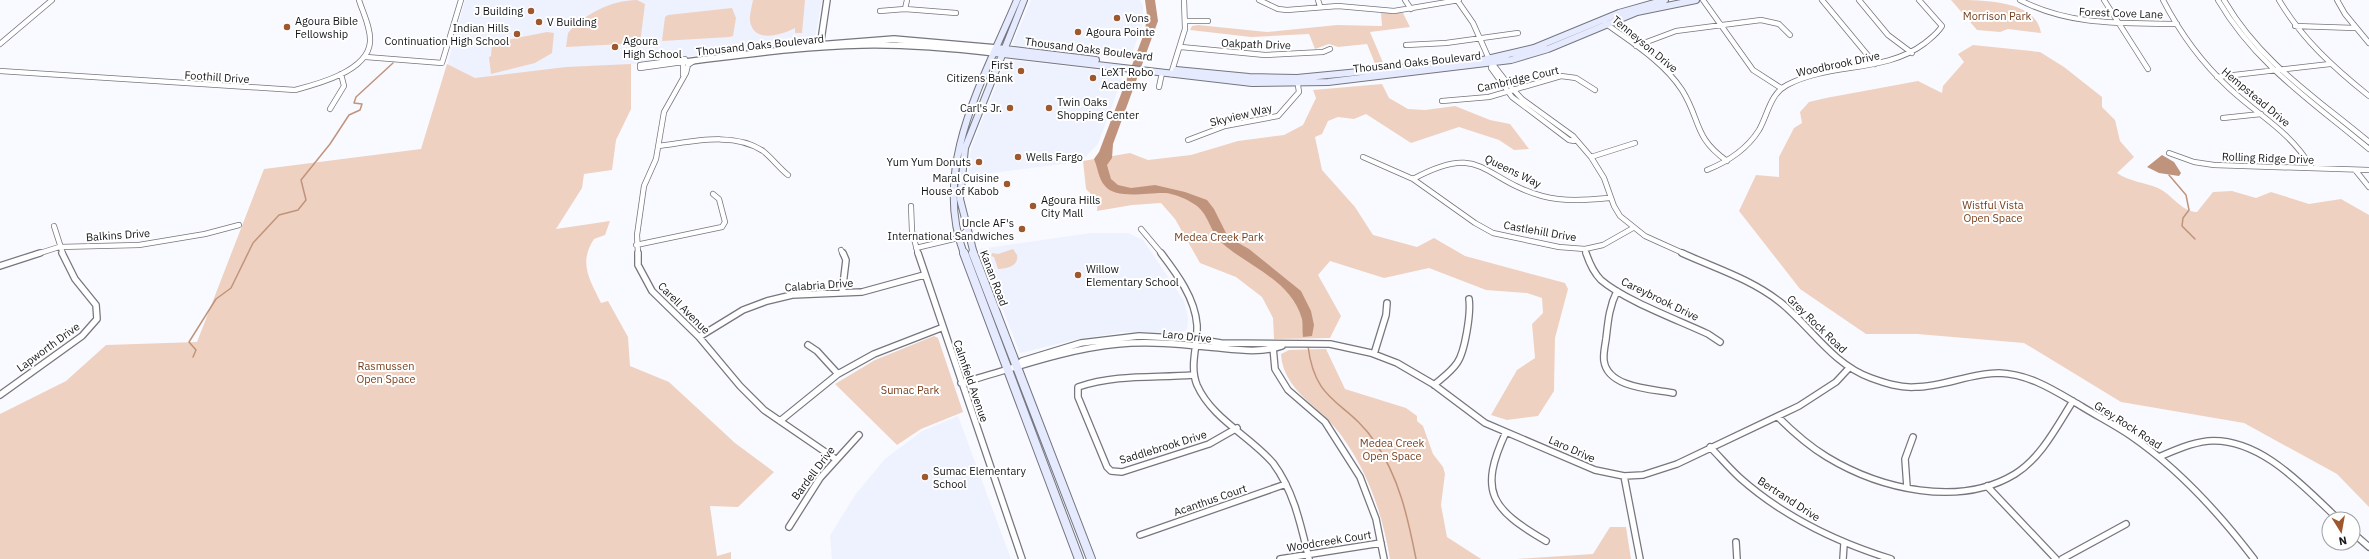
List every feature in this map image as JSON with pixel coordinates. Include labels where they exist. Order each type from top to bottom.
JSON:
[{"type":"main road","name":"Kanan Road","points":[[1017,0],[965,148],[960,192],[966,231],[1016,366],[1091,559]]},
{"type":"main road","name":"Kanan Road","points":[[1024,0],[968,116],[955,158],[952,202],[958,238],[1006,369],[1079,559]]},
{"type":"main road","name":"Thousand Oaks Boulevard","points":[[1604,22],[1629,9],[1665,0]]},
{"type":"main road","name":"Thousand Oaks Boulevard","points":[[1000,51],[1172,71],[1252,83],[1298,81],[1490,61],[1540,46],[1604,22],[1650,9],[1696,0]]},
{"type":"main road","name":"Thousand Oaks Boulevard","points":[[1142,68],[1162,73],[1172,71]]},
{"type":"street","points":[[0,44],[52,0]]},
{"type":"street","points":[[359,0],[370,35],[370,46],[366,57],[442,63],[460,0]]},
{"type":"street","points":[[820,46],[827,0]]},
{"type":"street","points":[[905,9],[907,0]]},
{"type":"street","points":[[1172,71],[1181,47],[1187,21],[1184,0]]},
{"type":"street","points":[[1259,0],[1278,9],[1287,10],[1320,6],[1338,6],[1390,11],[1411,9],[1458,0]]},
{"type":"street","points":[[1318,0],[1320,6]]},
{"type":"street","points":[[1405,0],[1411,9]]},
{"type":"street","name":"Grey Rock Road","points":[[1458,0],[1472,23],[1490,61],[1491,68],[1507,92],[1551,127],[1569,140],[1574,141],[1591,157],[1603,176],[1609,198],[1619,215],[1633,228],[1651,239],[1752,285],[1779,301],[1804,324],[1827,351],[1849,368],[1883,382],[1920,387],[1979,374],[2010,374],[2043,385],[2073,401],[2130,436],[2159,457],[2232,532],[2254,559]]},
{"type":"street","points":[[1703,0],[1753,70],[1780,88],[1772,98],[1759,130],[1745,148],[1727,161],[1707,170]]},
{"type":"street","points":[[1822,0],[1875,64]]},
{"type":"street","points":[[1860,0],[1888,34],[1912,53]]},
{"type":"street","name":"Woodbrook Drive","points":[[1780,88],[1808,78],[1869,67],[1875,64],[1899,59],[1921,48],[1942,26],[1919,0]]},
{"type":"street","name":"Forest Cove Lane","points":[[2020,0],[2042,12],[2068,19],[2177,24]]},
{"type":"street","points":[[2104,0],[2148,69]]},
{"type":"street","name":"Hempstead Drive","points":[[2163,0],[2177,24],[2217,77],[2298,146],[2312,168]]},
{"type":"street","points":[[2218,0],[2245,40],[2274,71],[2369,149]]},
{"type":"street","points":[[2224,0],[2235,19],[2256,45],[2280,70],[2369,142]]},
{"type":"street","points":[[2279,0],[2295,26],[2330,64],[2369,96]]},
{"type":"street","points":[[2337,0],[2355,28],[2369,43]]},
{"type":"street","points":[[880,11],[905,9],[956,13]]},
{"type":"street","points":[[2229,18],[2235,19]]},
{"type":"street","points":[[1636,46],[1676,31],[1720,24],[1761,20],[1778,24],[1790,35]]},
{"type":"street","points":[[1187,21],[1208,21]]},
{"type":"street","name":"Tenneyson Drive","points":[[1604,22],[1636,46],[1676,82],[1691,107],[1701,139],[1714,153],[1727,161]]},
{"type":"street","points":[[2295,26],[2355,28]]},
{"type":"street","points":[[1406,45],[1479,39],[1518,32]]},
{"type":"street","name":"Thousand Oaks Boulevard","points":[[820,46],[694,61],[684,60],[640,68],[640,65],[684,60],[820,46],[885,44],[1000,51]]},
{"type":"street","name":"Oakpath Drive","points":[[1181,47],[1265,55],[1323,52],[1330,49]]},
{"type":"street","name":"Foothill Drive","points":[[0,71],[280,90],[306,88],[355,67],[366,57]]},
{"type":"street","name":"Carell Avenue","points":[[683,75],[684,60]]},
{"type":"street","name":"Carell Avenue","points":[[694,61],[689,64],[686,73],[683,75],[664,112],[659,146],[644,186],[636,245],[638,265],[643,278],[652,291],[699,337],[740,386],[764,410],[834,458]]},
{"type":"street","name":"Grey Rock Road","points":[[1490,61],[1497,67],[1513,90],[1534,109],[1573,136],[1574,141]]},
{"type":"street","points":[[2217,77],[2330,64]]},
{"type":"street","points":[[1159,88],[1162,73]]},
{"type":"street","points":[[330,109],[344,86],[341,74]]},
{"type":"street","name":"Cambridge Court","points":[[1442,101],[1482,98],[1562,76],[1576,78],[1595,90]]},
{"type":"street","name":"Skyview Way","points":[[1188,140],[1225,126],[1279,115],[1299,92],[1298,81]]},
{"type":"street","points":[[2223,118],[2261,114]]},
{"type":"street","points":[[2332,120],[2338,118]]},
{"type":"street","points":[[659,146],[714,140],[744,143],[762,151],[788,175]]},
{"type":"street","points":[[1591,157],[1635,143]]},
{"type":"street","name":"Rolling Ridge Drive","points":[[2169,153],[2206,164],[2356,171],[2369,170]]},
{"type":"street","name":"Castlehill Drive","points":[[1363,157],[1413,179],[1475,223],[1493,233],[1559,247],[1585,249],[1603,245],[1633,228]]},
{"type":"street","name":"Queens Way","points":[[1413,179],[1437,166],[1451,162],[1466,161],[1482,165],[1533,193],[1555,199],[1609,198]]},
{"type":"street","points":[[2356,171],[2369,187]]},
{"type":"street","points":[[636,245],[722,227],[725,222],[719,199],[713,194]]},
{"type":"street","name":"Calmfield Avenue","points":[[911,206],[912,231],[924,275],[941,328],[1022,559]]},
{"type":"street","name":"Balkins Drive","points":[[0,266],[58,247],[139,245],[205,234],[239,225]]},
{"type":"street","name":"Lapworth Drive","points":[[0,395],[78,339],[97,319],[96,305],[85,294],[58,247],[54,226]]},
{"type":"street","points":[[1141,229],[1154,244],[1190,298],[1196,316],[1192,362],[1193,375],[1198,386],[1210,404],[1264,453],[1286,484],[1296,505],[1308,556]]},
{"type":"street","points":[[916,248],[958,238],[966,231]]},
{"type":"street","name":"Careybrook Drive","points":[[1585,249],[1589,263],[1600,278],[1617,291],[1708,334],[1720,342]]},
{"type":"street","points":[[841,250],[846,260],[842,293]]},
{"type":"street","name":"Calabria Drive","points":[[699,337],[743,310],[767,301],[792,295],[842,293],[878,289],[924,275]]},
{"type":"street","points":[[1617,291],[1610,303],[1604,363],[1612,376],[1627,384],[1673,393]]},
{"type":"street","points":[[1434,385],[1448,374],[1458,362],[1471,313],[1469,299]]},
{"type":"street","points":[[1374,354],[1386,315],[1388,303]]},
{"type":"street","points":[[780,421],[838,374],[874,354],[941,328]]},
{"type":"street","name":"Laro Drive","points":[[1088,348],[1095,344],[1124,340],[1128,337]]},
{"type":"street","name":"Laro Drive","points":[[1016,366],[1022,361],[1076,344],[1128,337],[1195,339],[1221,343],[1272,346]]},
{"type":"street","name":"Laro Drive","points":[[961,383],[1016,366],[1024,366],[1088,348],[1150,342],[1242,350],[1285,344],[1348,346],[1397,362],[1434,385],[1470,415],[1506,432],[1595,470],[1624,476],[1661,470],[1778,417],[1819,395],[1836,382],[1849,368]]},
{"type":"street","points":[[808,345],[817,351],[838,374]]},
{"type":"street","points":[[1272,346],[1275,370],[1288,390],[1324,422],[1346,452],[1370,501],[1382,543],[1384,559]]},
{"type":"street","name":"Saddlebrook Drive","points":[[1193,375],[1128,376],[1095,382],[1078,388],[1078,397],[1107,467],[1115,472],[1209,444],[1237,428]]},
{"type":"street","points":[[1778,417],[1800,438],[1828,458],[1875,479],[1907,487],[1934,491],[1965,490],[1987,486],[2015,474],[2035,456],[2073,401]]},
{"type":"street","points":[[1506,432],[1491,468],[1494,496],[1507,515],[1522,528],[1546,541]]},
{"type":"street","name":"Bardell Drive","points":[[789,527],[808,492],[834,458],[859,435]]},
{"type":"street","points":[[1907,487],[1905,459],[1913,437]]},
{"type":"street","points":[[2159,457],[2198,443],[2217,441],[2241,447],[2267,459],[2290,475],[2329,511]]},
{"type":"street","name":"Bertrand Drive","points":[[1710,447],[1744,482],[1794,518],[1844,544],[1890,559]]},
{"type":"street","points":[[1624,476],[1640,559]]},
{"type":"street","name":"Acanthus Court","points":[[1140,536],[1286,484]]},
{"type":"street","points":[[1987,486],[2056,559]]},
{"type":"street","points":[[2062,559],[2126,524]]},
{"type":"street","points":[[2361,540],[2369,547]]},
{"type":"street","points":[[1736,542],[1737,559]]},
{"type":"street","name":"Woodcreek Court","points":[[1280,559],[1308,556],[1382,543]]},
{"type":"street","points":[[1843,559],[1844,544]]},
{"type":"shaded area","name":"Agoura High School","points":[[465,0],[822,0],[815,38],[809,41],[808,45],[691,56],[589,70],[473,79],[447,66]]},
{"type":"shaded area","name":"Agoura Pointe","points":[[1031,0],[1140,0],[1143,6],[1143,21],[1130,60],[1015,47],[1013,43]]},
{"type":"shaded area","points":[[1145,0],[1155,0],[1158,21],[1113,144],[1112,158],[1107,165],[1111,179],[1118,185],[1131,188],[1155,185],[1185,192],[1207,200],[1214,209],[1228,237],[1249,249],[1301,291],[1311,311],[1314,325],[1312,336],[1303,337],[1302,319],[1297,306],[1289,294],[1268,275],[1222,243],[1214,233],[1203,212],[1194,204],[1173,194],[1166,193],[1117,193],[1105,186],[1101,180],[1094,159],[1099,152],[1145,31],[1147,15]]},
{"type":"shaded area","name":"Twin Oaks Shopping Center","points":[[1011,60],[1124,73],[1098,144],[1084,158],[1077,159],[1078,162],[968,176],[971,148],[1006,61]]},
{"type":"shaded area","points":[[2162,155],[2174,162],[2181,173],[2179,176],[2159,173],[2147,167]]},
{"type":"shaded area","name":"Willow Elementary School","points":[[1091,233],[1128,233],[1143,240],[1184,301],[1188,318],[1187,330],[1177,333],[1122,332],[1074,340],[1020,353],[979,249]]},
{"type":"shaded area","name":"Sumac Elementary School","points":[[958,416],[1011,559],[832,559],[830,536],[855,495],[885,459],[922,431]]},
{"type":"green space","points":[[637,0],[645,4],[640,43],[566,47],[568,33],[590,14],[618,2]]},
{"type":"green space","points":[[753,0],[805,0],[802,33],[795,33],[795,28],[784,33],[771,36],[759,34],[754,31],[750,22]]},
{"type":"green space","name":"Morrison Park","points":[[1951,0],[1993,2],[2019,8],[2029,14],[2037,22],[2041,33],[2008,29],[2000,32],[1977,30]]},
{"type":"green space","points":[[732,8],[736,18],[733,36],[662,41],[665,17],[668,15]]},
{"type":"green space","points":[[1381,13],[1403,13],[1410,27],[1370,32],[1384,65],[1376,66],[1367,44],[1338,47],[1329,44],[1315,49],[1309,34],[1251,37],[1190,30],[1192,26],[1198,25],[1267,32],[1337,25],[1382,26]]},
{"type":"green space","points":[[547,32],[554,33],[552,53],[535,63],[491,74],[489,57],[491,56],[492,43]]},
{"type":"green space","name":"Wistful Vista Open Space","points":[[1973,45],[2040,52],[2064,67],[2102,97],[2102,107],[2115,120],[2120,141],[2134,157],[2117,173],[2127,178],[2158,188],[2186,209],[2197,212],[2213,192],[2232,191],[2256,198],[2271,192],[2309,204],[2341,199],[2369,215],[2369,507],[2337,474],[2244,423],[2121,402],[2024,343],[1917,334],[1866,334],[1800,289],[1739,211],[1756,175],[1779,177],[1779,157],[1794,128],[1802,123],[1800,112],[1809,102],[1918,81],[1942,93],[1943,86],[1964,62],[1958,54]]},
{"type":"green space","name":"Rasmussen Open Space","points":[[447,64],[475,78],[566,67],[631,64],[631,109],[616,140],[612,170],[584,174],[582,188],[556,229],[610,221],[605,235],[594,239],[589,248],[586,264],[590,279],[601,303],[608,301],[628,337],[630,366],[669,382],[735,443],[774,472],[738,507],[710,506],[717,556],[731,552],[731,559],[0,559],[0,414],[66,381],[106,345],[197,342],[264,169],[421,149]]},
{"type":"green space","name":"Medea Creek Park","points":[[1382,84],[1389,98],[1408,109],[1425,110],[1455,106],[1490,120],[1510,124],[1529,149],[1514,150],[1499,140],[1459,127],[1411,143],[1366,114],[1354,119],[1338,117],[1328,121],[1322,134],[1315,137],[1322,170],[1355,207],[1373,235],[1417,247],[1434,238],[1465,256],[1565,283],[1568,289],[1555,338],[1554,391],[1538,416],[1507,420],[1491,415],[1517,370],[1535,358],[1532,324],[1543,313],[1542,298],[1527,293],[1486,290],[1429,268],[1384,278],[1330,261],[1318,275],[1341,316],[1330,338],[1274,339],[1273,318],[1262,297],[1236,277],[1200,263],[1175,219],[1161,203],[1132,205],[1097,211],[1098,201],[1086,189],[1083,161],[1130,153],[1148,160],[1191,155],[1238,141],[1284,135],[1303,125],[1316,98],[1313,90]]},
{"type":"green space","points":[[1013,249],[1017,255],[1016,262],[1012,266],[998,269],[994,257],[991,256],[992,253],[998,254]]},
{"type":"green space","name":"Sumac Park","points":[[934,336],[938,338],[963,412],[921,429],[897,445],[835,384],[875,360]]},
{"type":"green space","name":"Medea Creek Open Space","points":[[1326,349],[1345,389],[1406,408],[1417,416],[1417,421],[1423,426],[1433,454],[1443,467],[1445,474],[1441,505],[1447,537],[1481,559],[1390,559],[1383,526],[1373,494],[1359,464],[1341,435],[1333,425],[1296,389],[1288,378],[1283,367],[1281,354],[1289,350]]},
{"type":"green space","points":[[1610,527],[1626,527],[1631,559],[1516,559],[1593,554]]},
{"type":"waterway","points":[[193,357],[196,350],[189,342],[216,299],[231,288],[253,243],[279,215],[298,210],[306,200],[301,180],[330,144],[349,115],[360,110],[362,104],[354,103],[356,97],[393,63]]},
{"type":"waterway","points":[[2169,175],[2186,195],[2189,210],[2183,218],[2182,226],[2195,239]]},
{"type":"waterway","points":[[1308,346],[1317,380],[1325,391],[1364,428],[1383,455],[1402,498],[1416,559]]},
{"type":"place","name":"J Building","points":[[531,11]]},
{"type":"place","name":"Vons","points":[[1117,18]]},
{"type":"place","name":"V Building","points":[[539,22]]},
{"type":"place","name":"Agoura Bible Fellowship","points":[[287,27]]},
{"type":"place","name":"Agoura Pointe","points":[[1078,32]]},
{"type":"place","name":"Indian Hills Continuation High School","points":[[517,34]]},
{"type":"place","name":"Agoura High School","points":[[615,47]]},
{"type":"place","name":"First Citizens Bank","points":[[1021,71]]},
{"type":"place","name":"LeXT Robo Academy","points":[[1093,78]]},
{"type":"place","name":"Carl's Jr.","points":[[1010,108]]},
{"type":"place","name":"Twin Oaks Shopping Center","points":[[1049,108]]},
{"type":"place","name":"Wells Fargo","points":[[1018,157]]},
{"type":"place","name":"Yum Yum Donuts","points":[[979,162]]},
{"type":"place","name":"Maral Cuisine House of Kabob","points":[[1007,184]]},
{"type":"place","name":"Agoura Hills City Mall","points":[[1033,206]]},
{"type":"place","name":"Uncle AF's International Sandwiches","points":[[1022,229]]},
{"type":"place","name":"Willow Elementary School","points":[[1078,275]]},
{"type":"place","name":"Sumac Elementary School","points":[[925,477]]}]
